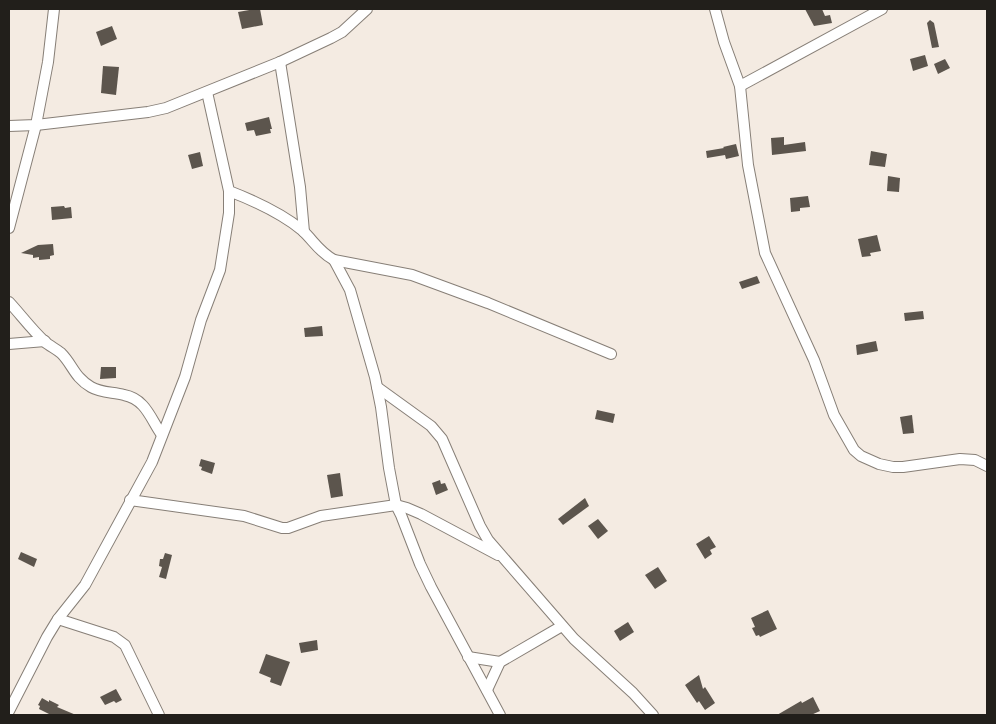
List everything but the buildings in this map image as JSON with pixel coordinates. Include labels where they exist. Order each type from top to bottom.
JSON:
[{"type":"street","points":[[9,228],[36,125],[48,62],[54,9]]},
{"type":"street","points":[[9,126],[36,125],[148,112],[180,103],[280,62],[342,32],[367,9]]},
{"type":"street","points":[[715,9],[724,42],[740,86],[748,165],[765,253],[814,360],[834,415],[854,450],[861,456],[879,464],[893,467],[960,459],[975,460],[987,466]]},
{"type":"street","points":[[740,86],[882,9]]},
{"type":"street","points":[[280,62],[300,187],[304,232]]},
{"type":"street","points":[[9,711],[47,637],[58,619],[85,586],[152,462],[185,378],[201,320],[220,270],[229,213],[229,191],[207,92]]},
{"type":"street","points":[[229,191],[250,199],[290,221],[304,232],[322,253],[334,260],[412,275],[611,354]]},
{"type":"street","points":[[334,260],[350,290],[377,387],[396,505],[420,564],[500,715]]},
{"type":"street","points":[[9,302],[45,341],[61,354],[77,376],[92,388],[127,395],[142,403],[162,435]]},
{"type":"street","points":[[9,344],[45,341]]},
{"type":"street","points":[[377,387],[431,426],[442,439],[488,540],[574,640],[633,693],[653,715]]},
{"type":"street","points":[[130,500],[244,516],[282,528],[288,528],[321,516],[396,505],[414,511],[502,556]]},
{"type":"street","points":[[58,619],[114,637],[125,645],[159,715]]},
{"type":"street","points":[[487,690],[500,662],[562,626]]},
{"type":"street","points":[[468,657],[500,662]]}]
